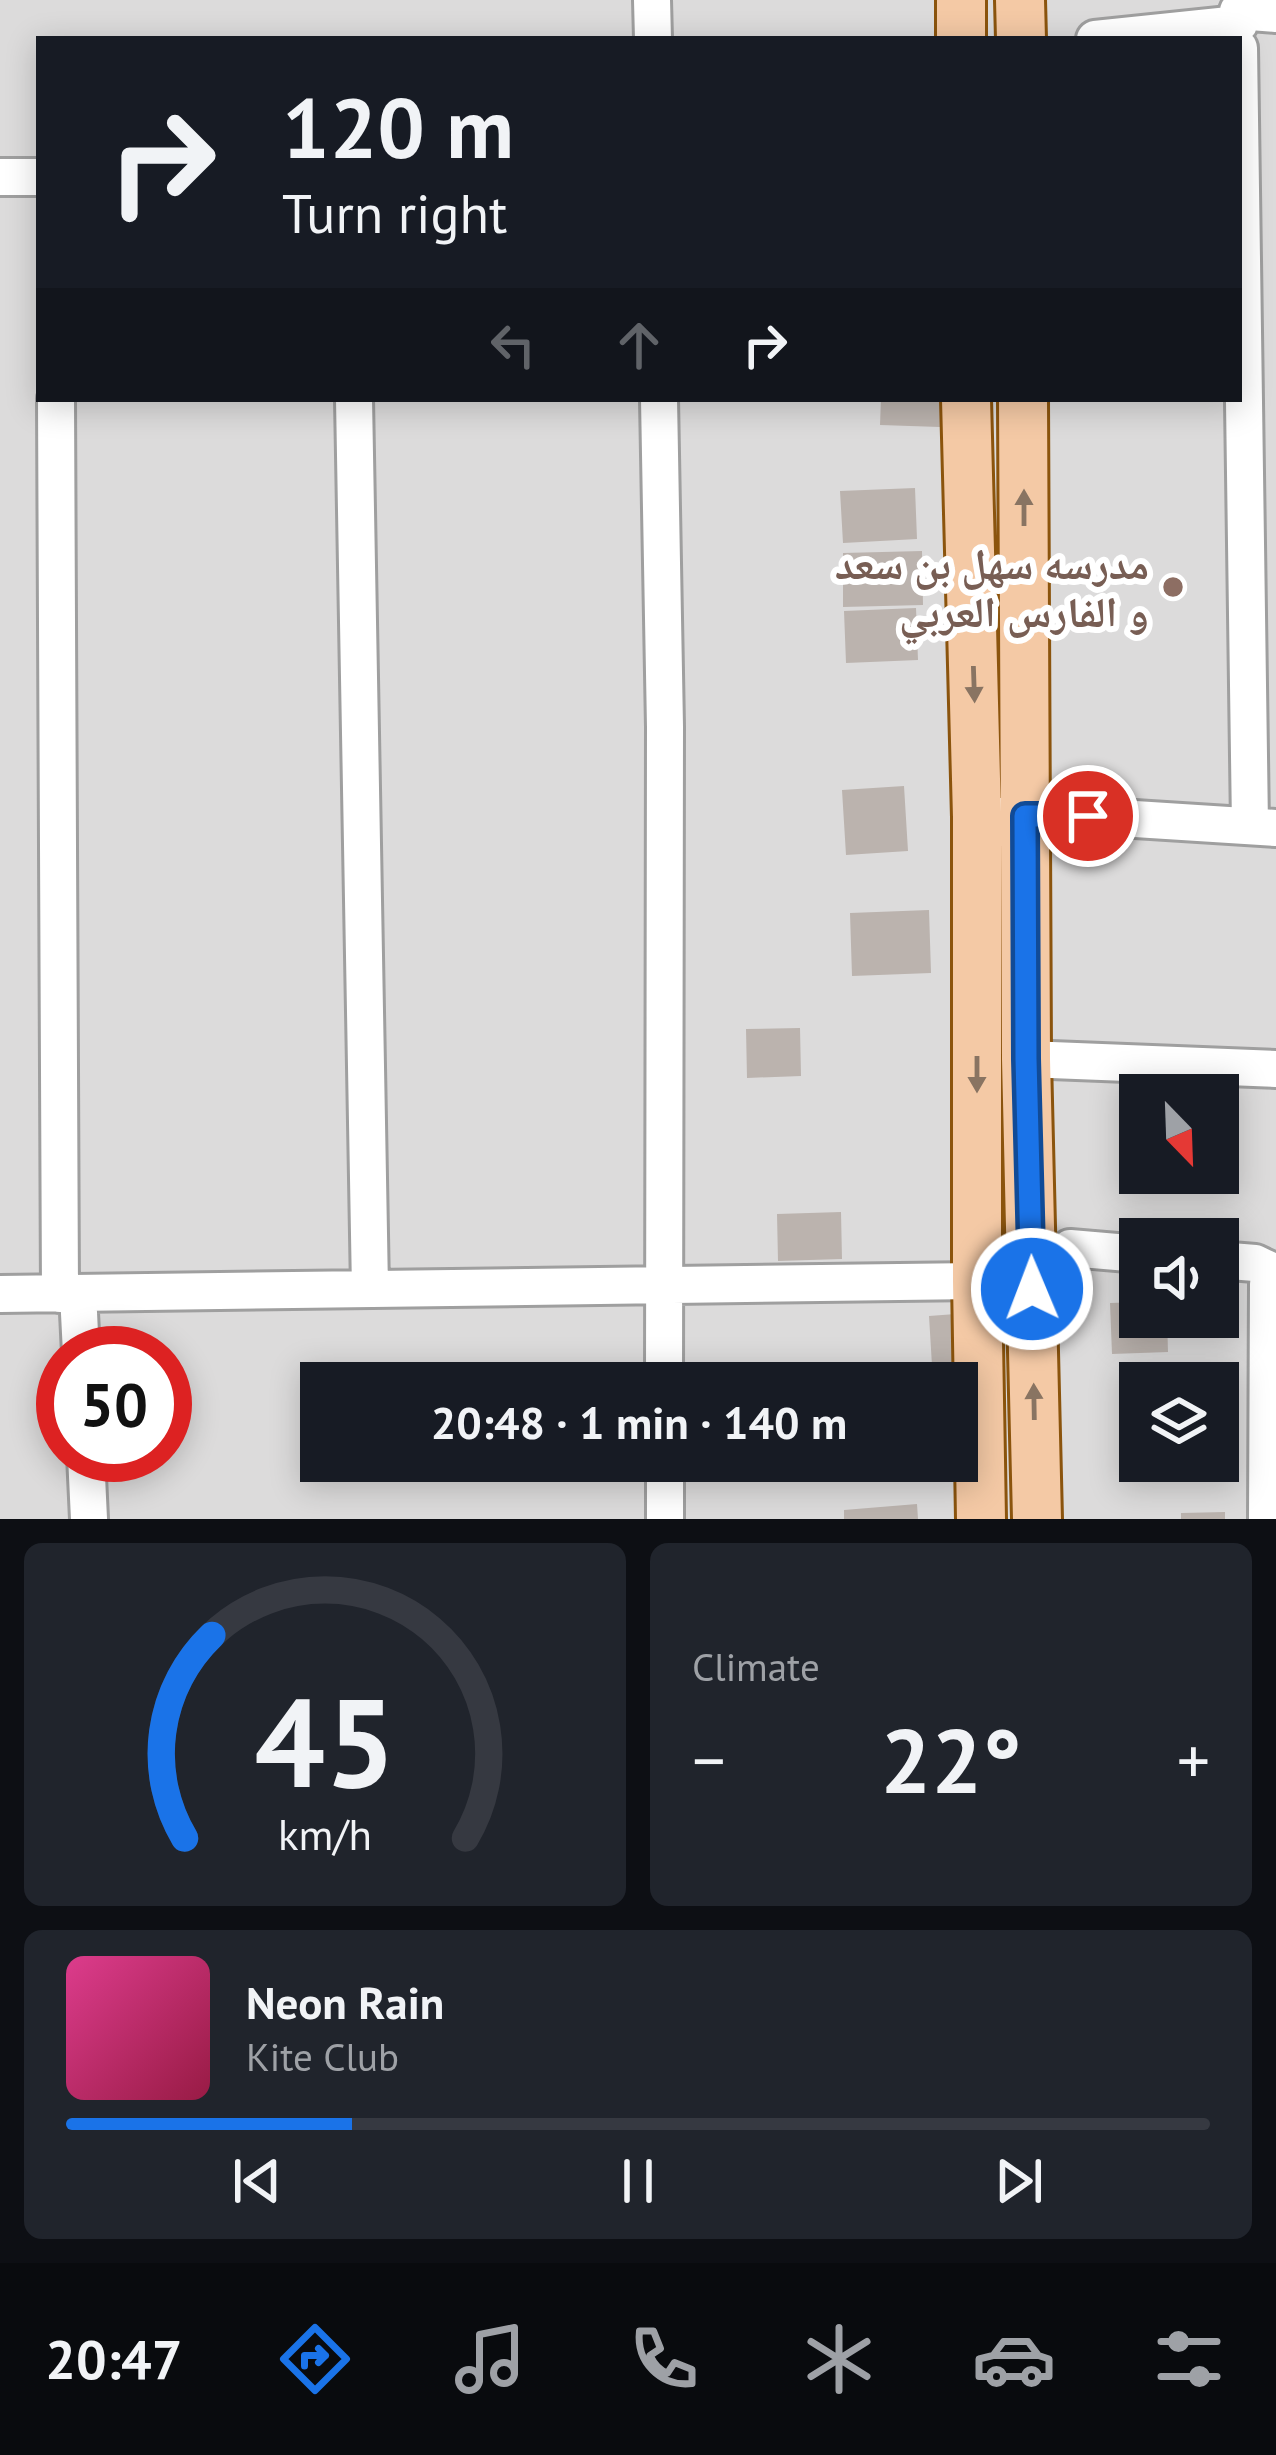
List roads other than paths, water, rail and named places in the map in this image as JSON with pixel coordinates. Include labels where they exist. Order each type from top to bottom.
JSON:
[{"type":"main road","points":[[961,0],[961,36]]},
{"type":"main road","points":[[1021,0],[1022,36]]},
{"type":"main road","points":[[966,402],[977,817],[976,1281],[981,1519]]},
{"type":"main road","points":[[1023,402],[1026,1059],[1037,1519]]},
{"type":"street","points":[[652,0],[653,36]]},
{"type":"street","points":[[1124,36],[1239,24],[1276,14]]},
{"type":"street","points":[[977,817],[1088,816],[1263,827],[1258,210],[1242,53]]},
{"type":"street","points":[[0,177],[36,177]]},
{"type":"street","points":[[56,402],[69,1293],[76,1326]]},
{"type":"street","points":[[354,402],[370,1289]]},
{"type":"street","points":[[659,402],[665,727],[664,1362]]},
{"type":"street","points":[[1026,1059],[1276,1069]]},
{"type":"street","points":[[1070,1248],[1119,1252]]},
{"type":"street","points":[[1239,1262],[1255,1263],[1276,1275],[1268,1284],[1272,1476],[1267,1519]]},
{"type":"street","points":[[0,1294],[976,1281]]},
{"type":"street","points":[[87,1482],[88,1519]]},
{"type":"street","points":[[665,1482],[665,1519]]},
{"type":"place","name":"مدرسه سهل بن سعد و الفارس العربي","points":[[1173,587]]}]
